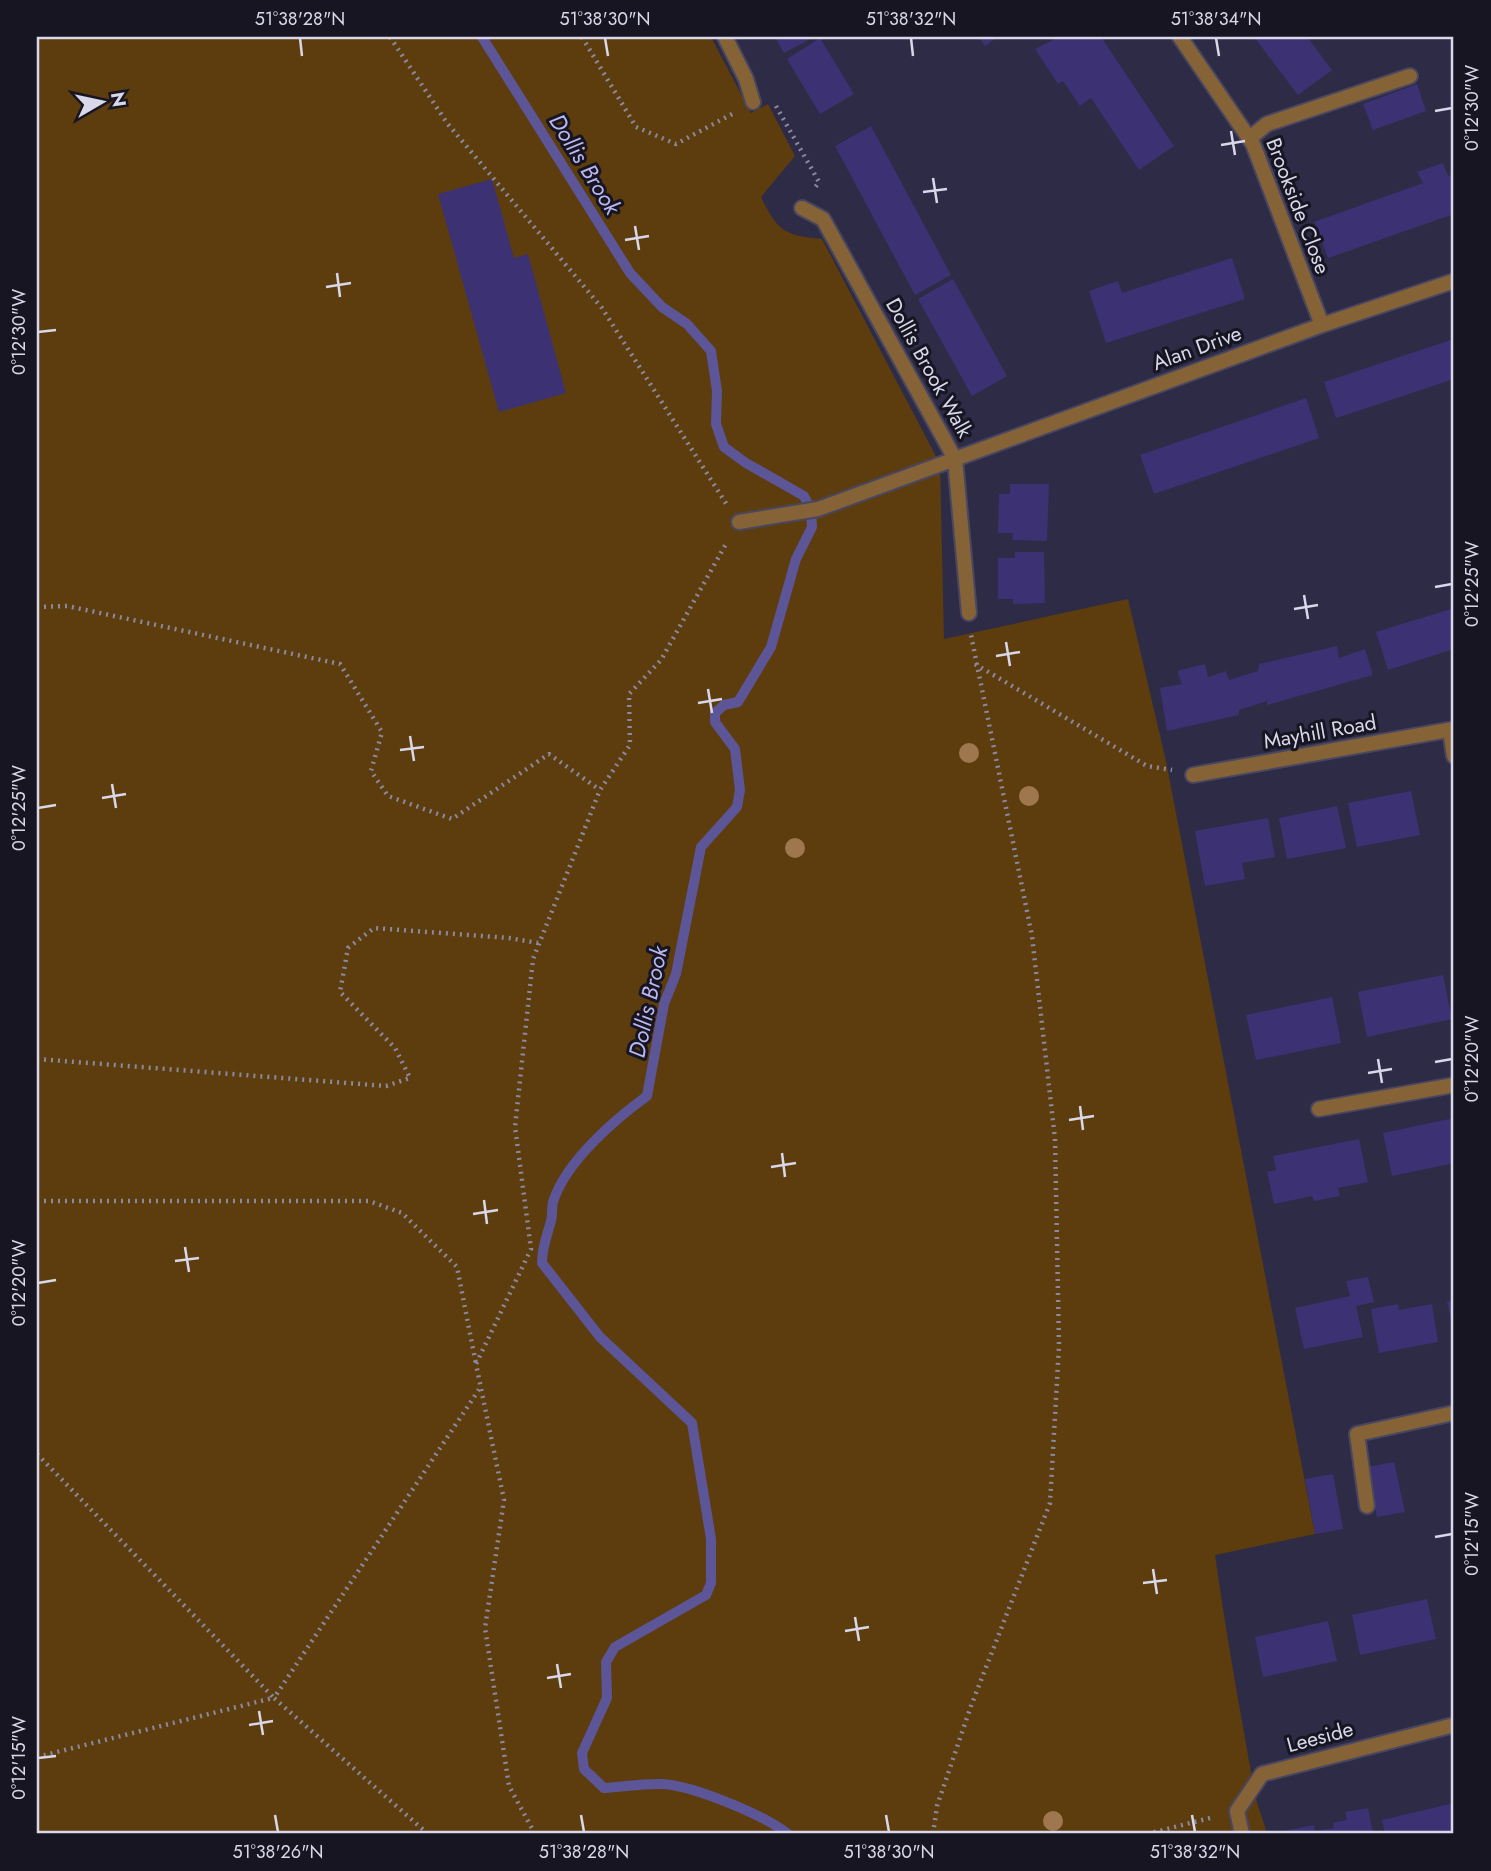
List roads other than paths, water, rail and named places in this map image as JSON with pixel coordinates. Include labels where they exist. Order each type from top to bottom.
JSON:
[{"type":"street","points":[[725,37],[746,79],[753,102]]},
{"type":"street","name":"Brookside Close","points":[[1180,37],[1250,138],[1322,325]]},
{"type":"street","points":[[1250,138],[1267,124],[1410,76]]},
{"type":"street","name":"Dollis Brook Walk","points":[[802,208],[823,219],[955,459],[968,613]]},
{"type":"street","name":"Alan Drive","points":[[738,523],[818,509],[1322,325],[1454,281]]},
{"type":"street","points":[[1452,729],[1454,756]]},
{"type":"street","name":"Mayhill Road","points":[[1193,775],[1452,729]]},
{"type":"street","points":[[1319,1110],[1454,1085]]},
{"type":"street","points":[[1367,1506],[1357,1434],[1454,1413]]},
{"type":"street","name":"Leeside","points":[[1242,1834],[1237,1811],[1262,1774],[1454,1725]]},
{"type":"waterway","name":"Dollis Brook","points":[[482,37],[630,273],[662,307],[687,324],[711,351],[717,391],[716,424],[724,447],[746,463],[804,496],[811,510],[812,527],[796,559],[771,647],[738,702],[724,705],[715,713],[715,722],[735,749],[740,790],[737,807],[701,847],[676,974],[664,1004],[647,1096],[593,1142],[561,1184],[553,1202],[542,1263],[600,1337],[692,1423],[711,1539],[711,1583],[706,1595],[615,1647],[606,1662],[607,1698],[582,1753],[584,1769],[604,1788],[663,1784],[692,1790],[746,1810],[788,1834]]}]
